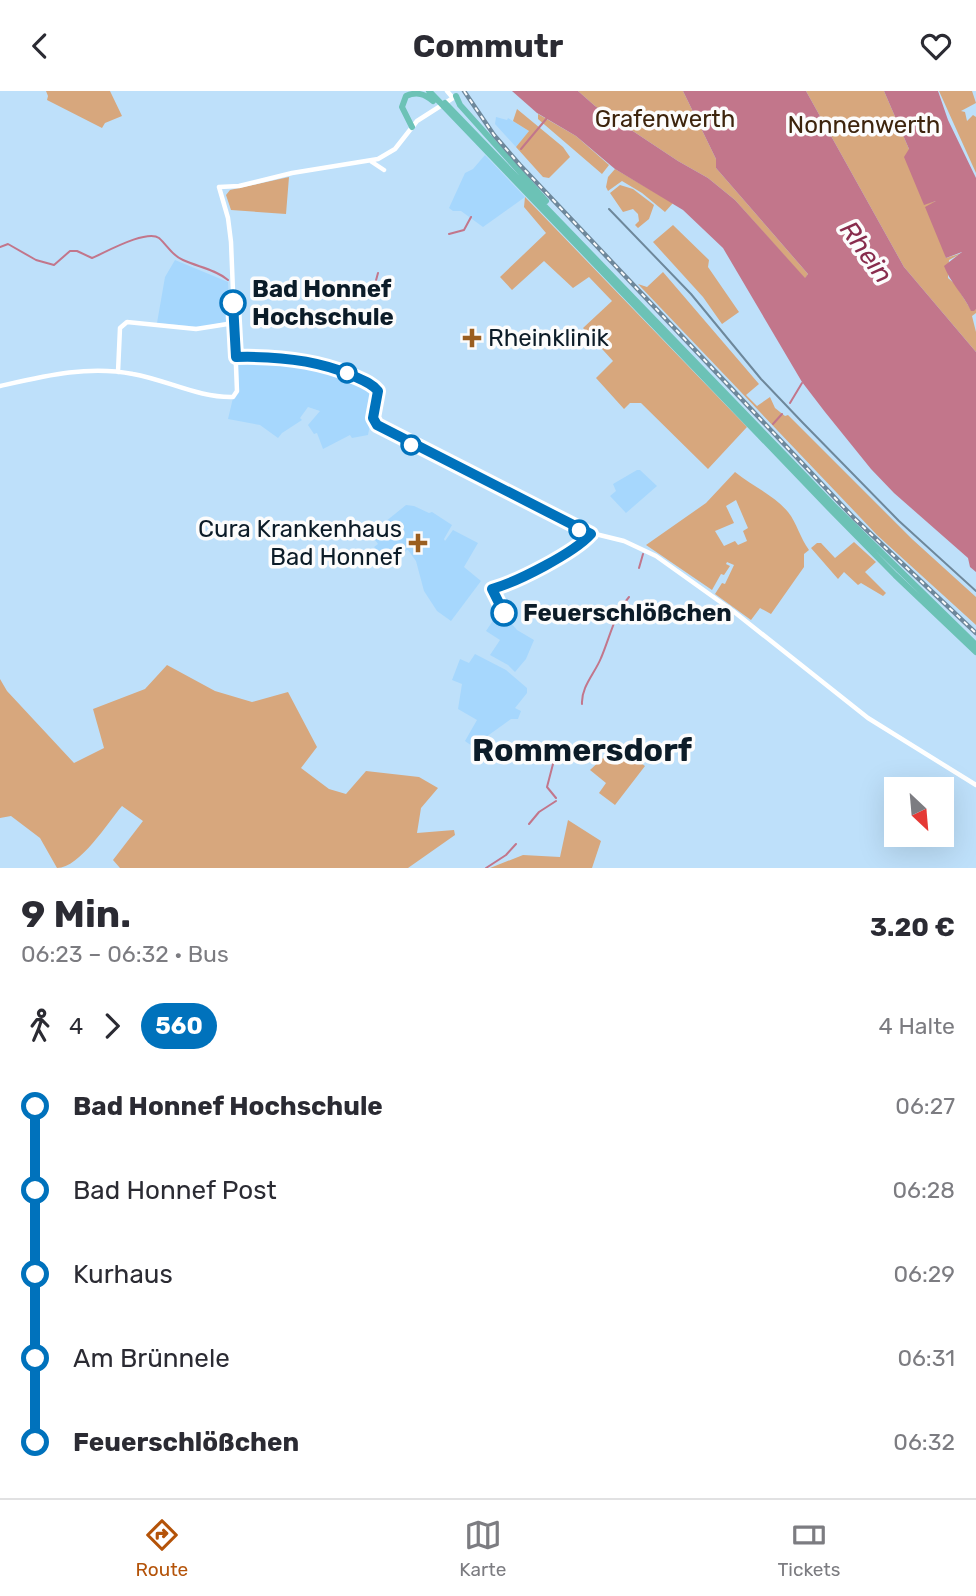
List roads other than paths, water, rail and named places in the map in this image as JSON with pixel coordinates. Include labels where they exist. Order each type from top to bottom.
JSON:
[{"type":"highway","points":[[406,91],[400,100],[399,109],[413,122]]},
{"type":"highway","points":[[429,91],[842,521],[976,652]]},
{"type":"highway","points":[[435,91],[837,509],[976,645]]},
{"type":"highway","points":[[413,122],[404,112],[402,104],[408,94],[415,92],[425,95],[451,116]]},
{"type":"highway","points":[[455,97],[568,230]]},
{"type":"main road","points":[[0,386],[62,372],[118,372],[213,396],[233,397],[236,394],[236,357],[230,229],[219,187],[378,159],[392,151],[413,122],[455,97],[447,91]]},
{"type":"main road","points":[[368,161],[384,170]]},
{"type":"main road","points":[[222,199],[230,186]]},
{"type":"main road","points":[[118,372],[120,331],[124,323],[196,329],[234,323]]},
{"type":"main road","points":[[236,357],[289,359],[329,366],[372,385],[378,391],[374,422],[404,441],[579,530],[640,547],[755,628],[867,718],[976,785]]},
{"type":"water","name":"Rhein","points":[[512,91],[578,91],[595,106],[708,178],[735,200],[805,278],[808,274],[716,168],[716,159],[683,91],[806,91],[904,267],[976,352],[976,572],[970,567],[968,558],[894,493],[871,469],[825,412],[802,382],[723,248],[683,210],[615,169],[576,136],[537,113]]},
{"type":"water","points":[[884,91],[938,91],[948,120],[976,178],[974,311],[971,311],[944,266],[962,252],[946,258],[925,207],[936,201],[924,205],[904,157],[909,149]]},
{"type":"waterway","points":[[521,149],[547,118]]},
{"type":"waterway","points":[[449,234],[464,230],[471,217]]},
{"type":"waterway","points":[[0,247],[8,244],[36,260],[54,265],[70,251],[77,251],[92,258],[136,239],[153,236],[159,238],[179,258],[228,280]]},
{"type":"waterway","points":[[304,289],[329,285],[348,292],[359,292],[375,284],[378,273]]},
{"type":"waterway","points":[[790,403],[802,383]]},
{"type":"waterway","points":[[773,424],[782,414]]},
{"type":"waterway","points":[[639,568],[643,554]]},
{"type":"waterway","points":[[582,704],[586,686],[601,658],[616,619],[629,597]]},
{"type":"waterway","points":[[553,764],[547,787],[556,798]]},
{"type":"waterway","points":[[529,824],[539,812],[556,801]]},
{"type":"waterway","points":[[486,868],[506,855],[516,844]]},
{"type":"tram line","points":[[609,209],[691,294],[761,379],[803,423],[899,521],[976,591]]},
{"type":"railway","points":[[464,91],[494,135],[520,165],[854,518],[976,633]]},
{"type":"place","name":"Bad Honnef Hochschule","points":[[233,303]]},
{"type":"place","name":"Rheinklinik","points":[[472,338]]},
{"type":"place","name":"Cura Krankenhaus Bad Honnef","points":[[418,543]]},
{"type":"place","name":"Feuerschlößchen","points":[[504,613]]},
{"type":"district","name":"Rommersdorf","points":[[582,750]]},
{"type":"park label","name":"Grafenwerth","points":[[665,119]]},
{"type":"park label","name":"Nonnenwerth","points":[[864,125]]}]
